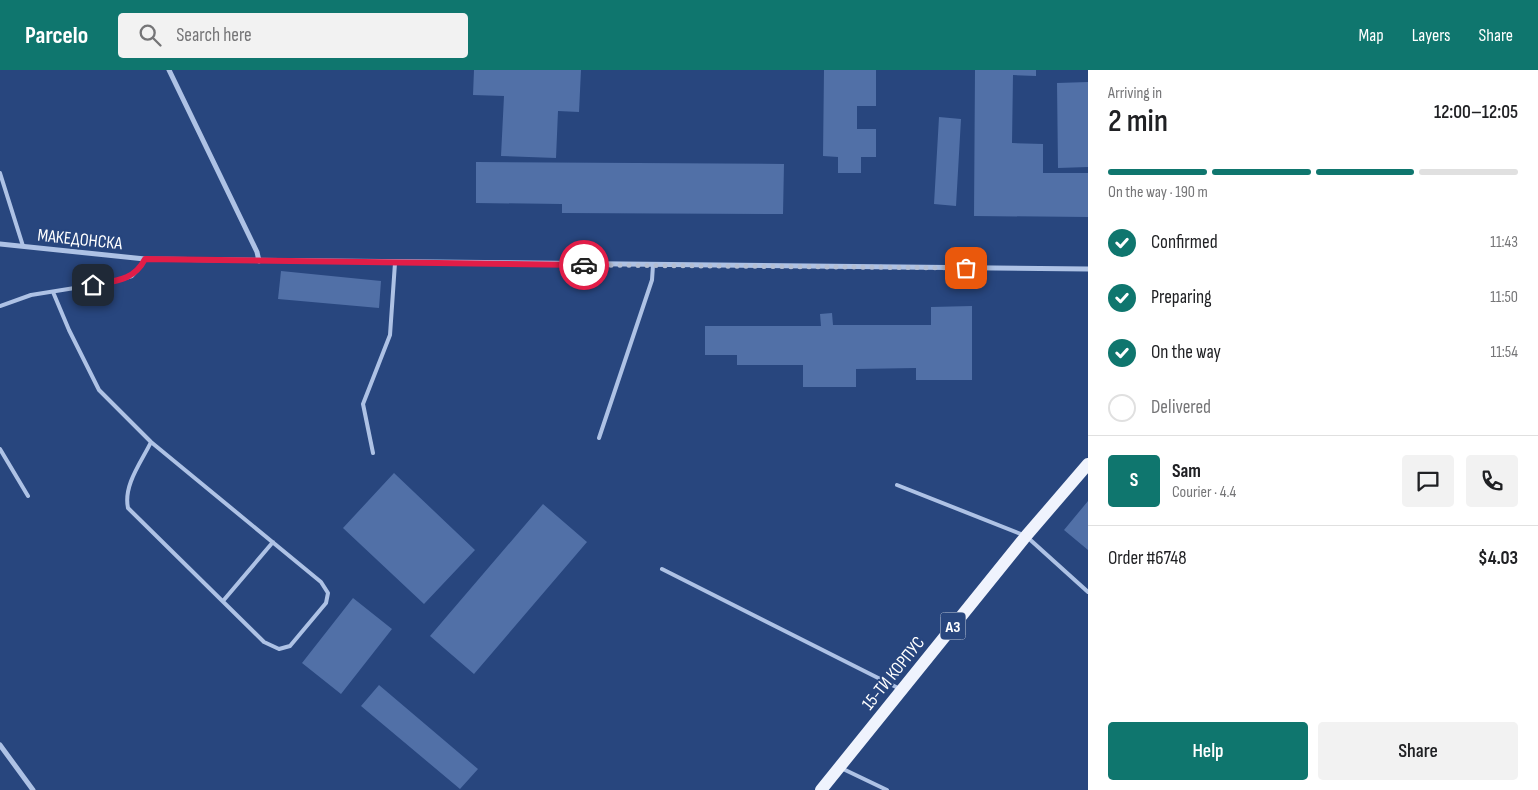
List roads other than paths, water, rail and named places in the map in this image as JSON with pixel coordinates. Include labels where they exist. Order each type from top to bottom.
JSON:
[{"type":"main road","name":"15-ТИ КОРПУС","points":[[821,790],[1026,536],[1088,464]]},
{"type":"street","points":[[169,70],[257,252],[259,261]]},
{"type":"street","name":"МАКЕДОНСКА","points":[[0,244],[145,259],[1088,269]]},
{"type":"street","points":[[0,745],[33,790]]},
{"type":"lane","points":[[0,173],[23,246]]},
{"type":"lane","points":[[0,306],[31,295],[112,282],[132,276],[145,259]]},
{"type":"lane","points":[[373,453],[363,404],[390,334],[394,263]]},
{"type":"lane","points":[[599,438],[652,280],[652,265]]},
{"type":"lane","points":[[53,292],[69,330],[99,390],[151,442],[321,582],[328,593],[326,603],[290,646],[280,649],[264,642],[128,508],[126,500],[128,489],[151,442]]},
{"type":"lane","points":[[0,449],[28,496]]},
{"type":"lane","points":[[898,485],[1026,536],[1088,592]]},
{"type":"lane","points":[[223,602],[272,542]]},
{"type":"lane","points":[[662,569],[902,690]]},
{"type":"lane","points":[[839,767],[887,790]]}]
